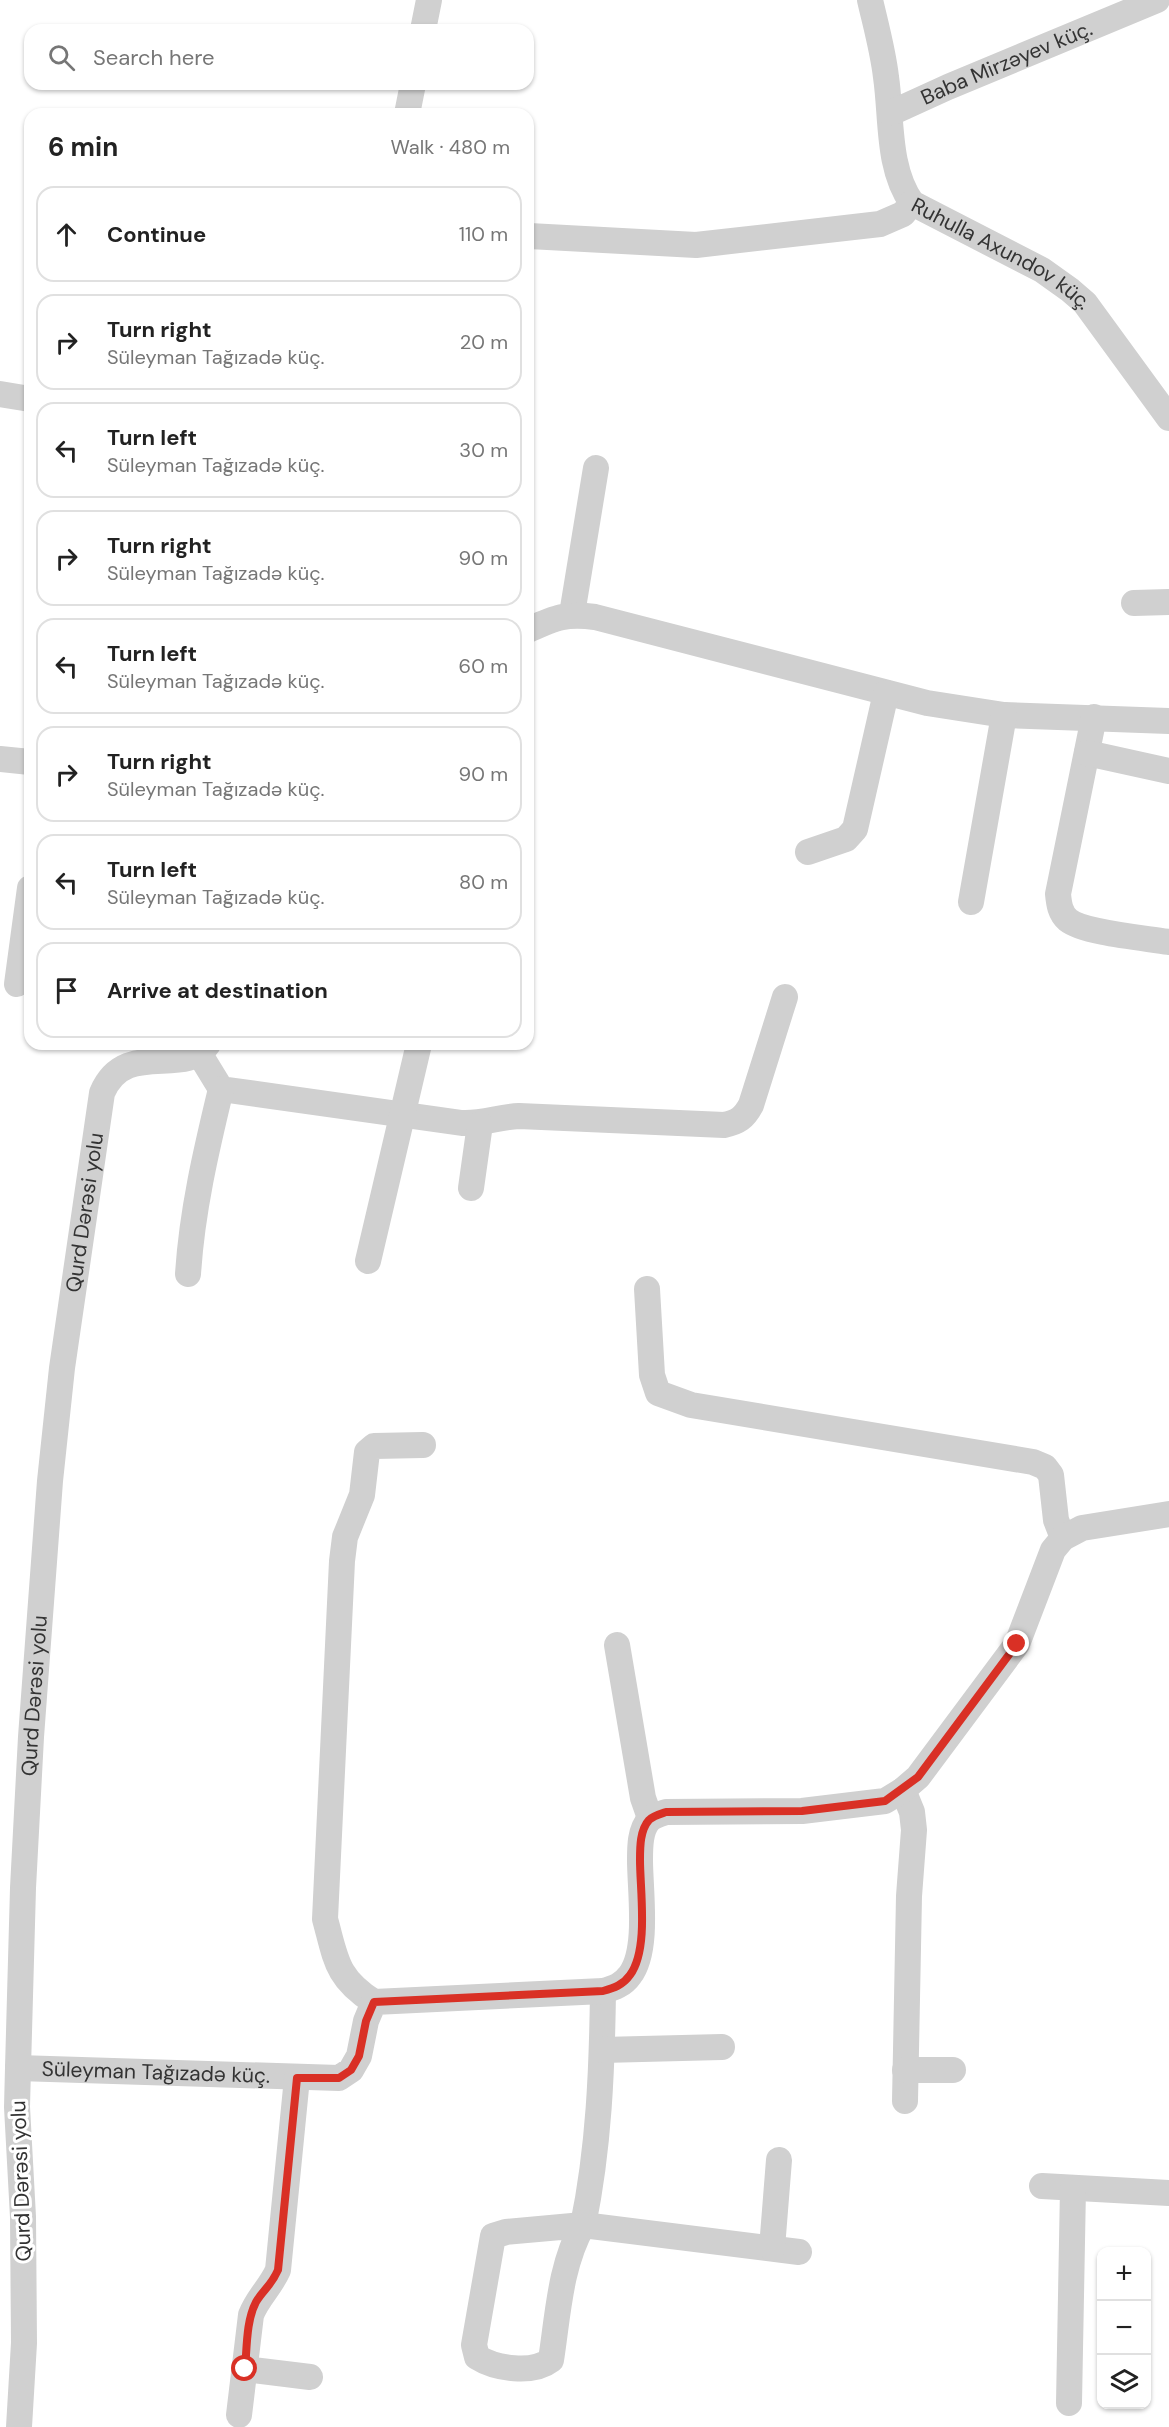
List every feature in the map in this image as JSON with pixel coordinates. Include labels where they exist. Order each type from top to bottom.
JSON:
[{"type":"street","points":[[424,24],[429,0]]},
{"type":"street","name":"Ruhulla Axundov küç.","points":[[870,0],[886,75],[896,166],[902,189],[912,203],[1042,270],[1070,290],[1085,303],[1169,418]]},
{"type":"street","name":"Baba Mirzəyev küç.","points":[[891,113],[1156,0]]},
{"type":"street","points":[[408,108],[412,90]]},
{"type":"street","points":[[534,236],[696,245],[880,224],[903,214],[912,203]]},
{"type":"street","points":[[0,394],[24,398]]},
{"type":"street","points":[[572,614],[596,468]]},
{"type":"street","points":[[1134,603],[1169,602]]},
{"type":"street","points":[[534,627],[558,616],[572,614],[595,616],[927,703],[1004,715],[1169,721]]},
{"type":"street","points":[[808,852],[846,840],[855,829],[886,693]]},
{"type":"street","points":[[970,902],[1004,715]]},
{"type":"street","points":[[1094,717],[1058,894],[1060,910],[1068,920],[1086,928],[1169,942]]},
{"type":"street","points":[[1087,753],[1169,771]]},
{"type":"street","points":[[0,759],[24,761]]},
{"type":"street","points":[[16,984],[24,929]]},
{"type":"street","points":[[221,1089],[462,1123],[480,1124],[503,1117],[519,1116],[724,1125],[736,1123],[746,1116],[785,997]]},
{"type":"street","name":"Qurd Dərəsi yolu","points":[[19,2427],[24,2343],[23,2229],[9,2107],[18,2068],[30,1749],[50,1481],[62,1368],[102,1093],[108,1079],[117,1070],[129,1064],[184,1058],[202,1050]]},
{"type":"street","points":[[188,1274],[191,1228],[201,1172],[221,1089],[204,1050]]},
{"type":"street","points":[[368,1261],[417,1050]]},
{"type":"street","points":[[471,1188],[480,1124]]},
{"type":"street","points":[[647,1289],[652,1375],[658,1393],[691,1405],[1033,1462],[1045,1467],[1051,1475],[1056,1520],[1063,1538]]},
{"type":"street","points":[[423,1445],[374,1446],[367,1452],[362,1495],[345,1537],[342,1561],[325,1919],[337,1964],[347,1981],[357,1992],[374,2002],[603,1991],[618,1987],[630,1977],[638,1962],[641,1934],[640,1851],[643,1827],[650,1818],[666,1812],[802,1811],[885,1801],[918,1777],[1017,1644],[1053,1550],[1063,1538],[1082,1528],[1169,1514]]},
{"type":"street","points":[[616,1645],[643,1798],[650,1818]]},
{"type":"street","points":[[903,1790],[912,1812],[914,1830],[909,1896],[905,2102]]},
{"type":"street","points":[[603,1991],[602,2050],[594,2161],[583,2225],[572,2243],[566,2265],[550,2360],[542,2367],[531,2370],[486,2363],[477,2357],[474,2345],[493,2236],[506,2232],[583,2225],[799,2252]]},
{"type":"street","name":"Süleyman Tağızadə küç.","points":[[18,2068],[339,2078],[351,2070],[359,2056],[366,2021],[374,2002]]},
{"type":"street","points":[[602,2050],[722,2047]]},
{"type":"street","points":[[905,2070],[952,2070]]},
{"type":"street","points":[[239,2415],[251,2315],[256,2301],[272,2283],[278,2270],[297,2078]]},
{"type":"street","points":[[772,2248],[779,2160]]},
{"type":"street","points":[[1042,2186],[1169,2193]]},
{"type":"street","points":[[1069,2403],[1073,2188]]},
{"type":"street","points":[[245,2369],[310,2377]]},
{"type":"route","points":[[245,2369],[251,2315],[256,2301],[272,2283],[278,2270],[297,2078],[339,2078],[351,2070],[359,2056],[366,2021],[374,2002],[603,1991],[618,1987],[630,1977],[638,1962],[641,1934],[640,1851],[643,1827],[650,1818],[666,1812],[802,1811],[885,1801],[918,1777],[1017,1644]]}]
